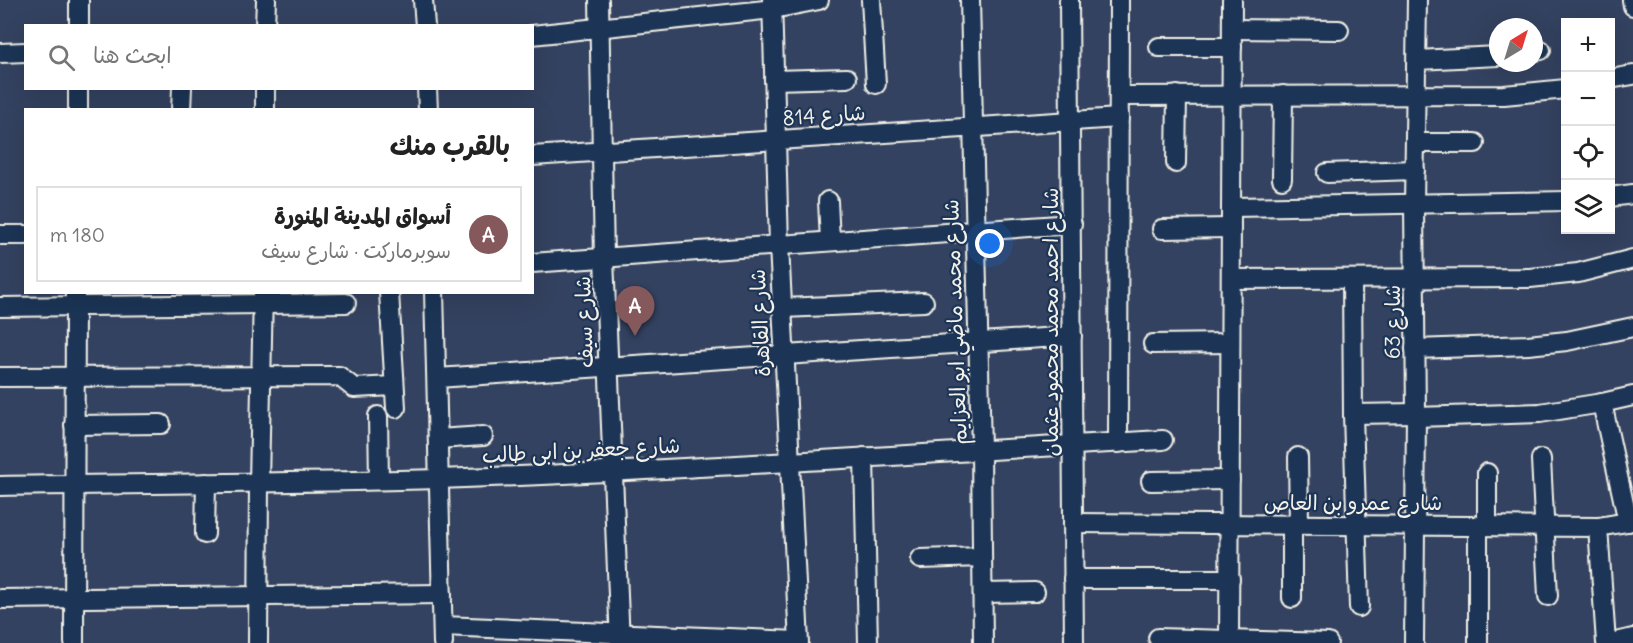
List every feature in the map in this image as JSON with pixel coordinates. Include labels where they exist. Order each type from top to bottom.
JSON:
[{"type":"street","points":[[79,0],[79,24]]},
{"type":"street","points":[[265,24],[266,0]]},
{"type":"street","points":[[423,0],[424,24]]},
{"type":"street","name":"شارع سيف","points":[[599,0],[604,258],[620,638]]},
{"type":"street","points":[[534,35],[599,28],[702,8],[819,0]]},
{"type":"street","points":[[871,0],[876,84]]},
{"type":"street","name":"شارع محمد ماضي ابو العزايم","points":[[970,0],[981,449],[983,643]]},
{"type":"street","name":"شارع احمد محمد محمود عثمان","points":[[1070,0],[1074,643]]},
{"type":"street","points":[[1118,443],[1119,0]]},
{"type":"street","points":[[1229,641],[1232,0]]},
{"type":"street","name":"شارع 63","points":[[1414,643],[1416,415],[1414,205],[1417,0]]},
{"type":"street","points":[[1632,0],[1633,6]]},
{"type":"street","name":"شارع القاهرة","points":[[773,4],[779,245],[799,642]]},
{"type":"street","points":[[1232,28],[1339,30]]},
{"type":"street","points":[[1159,47],[1232,47]]},
{"type":"street","points":[[0,53],[24,52]]},
{"type":"street","points":[[1417,60],[1489,56]]},
{"type":"street","points":[[1615,78],[1633,75]]},
{"type":"street","points":[[774,80],[847,78]]},
{"type":"street","points":[[1120,96],[1504,95],[1561,89]]},
{"type":"street","points":[[78,90],[78,108]]},
{"type":"street","points":[[181,108],[182,90]]},
{"type":"street","points":[[265,90],[265,108]]},
{"type":"street","points":[[427,90],[428,108]]},
{"type":"street","points":[[1176,163],[1177,95]]},
{"type":"street","points":[[1282,179],[1283,95]]},
{"type":"street","name":"شارع 814","points":[[534,156],[1119,118]]},
{"type":"street","points":[[1415,143],[1475,143]]},
{"type":"street","points":[[1327,173],[1415,170]]},
{"type":"street","points":[[1615,196],[1633,194]]},
{"type":"street","points":[[828,201],[830,241]]},
{"type":"street","points":[[1231,207],[1561,201]]},
{"type":"street","points":[[534,263],[1072,224]]},
{"type":"street","points":[[1162,229],[1231,228]]},
{"type":"street","points":[[0,235],[24,235]]},
{"type":"street","points":[[1231,279],[1554,277],[1633,259]]},
{"type":"street","points":[[1352,279],[1353,414],[1359,607]]},
{"type":"street","points":[[389,294],[396,408]]},
{"type":"street","points":[[434,294],[443,635],[799,642]]},
{"type":"street","points":[[258,643],[263,298]]},
{"type":"street","points":[[0,307],[75,299],[263,298],[346,303]]},
{"type":"street","points":[[74,643],[75,299]]},
{"type":"street","points":[[783,308],[924,302]]},
{"type":"street","points":[[1415,349],[1548,343],[1601,335],[1633,327]]},
{"type":"street","points":[[437,378],[1072,336]]},
{"type":"street","points":[[1153,344],[1230,343]]},
{"type":"street","points":[[0,377],[339,376],[354,388],[394,386]]},
{"type":"street","points":[[1353,414],[1540,413],[1633,396]]},
{"type":"street","points":[[1602,403],[1630,521]]},
{"type":"street","points":[[378,416],[379,480]]},
{"type":"street","points":[[74,425],[162,424]]},
{"type":"street","points":[[438,439],[483,436]]},
{"type":"street","name":"شارع جعفر بن ابى طالب","points":[[0,486],[439,479],[790,462],[1163,440]]},
{"type":"street","points":[[864,457],[868,643]]},
{"type":"street","points":[[1292,598],[1298,457]]},
{"type":"street","points":[[1541,459],[1548,596]]},
{"type":"street","points":[[1478,643],[1487,473]]},
{"type":"street","points":[[1151,481],[1230,480]]},
{"type":"street","points":[[205,534],[206,483]]},
{"type":"street","name":"شارع عمرو بن العاص","points":[[1072,523],[1598,527],[1630,521]]},
{"type":"street","points":[[1598,527],[1606,643]]},
{"type":"street","points":[[920,559],[982,557]]},
{"type":"street","points":[[1073,579],[1230,579]]},
{"type":"street","points":[[982,593],[1035,592]]},
{"type":"street","points":[[0,599],[442,594]]},
{"type":"street","points":[[1158,638],[1328,643]]},
{"type":"street","points":[[1612,643],[1633,638]]},
{"type":"place","name":"أسواق المدينة المنورة","points":[[635,336]]}]
